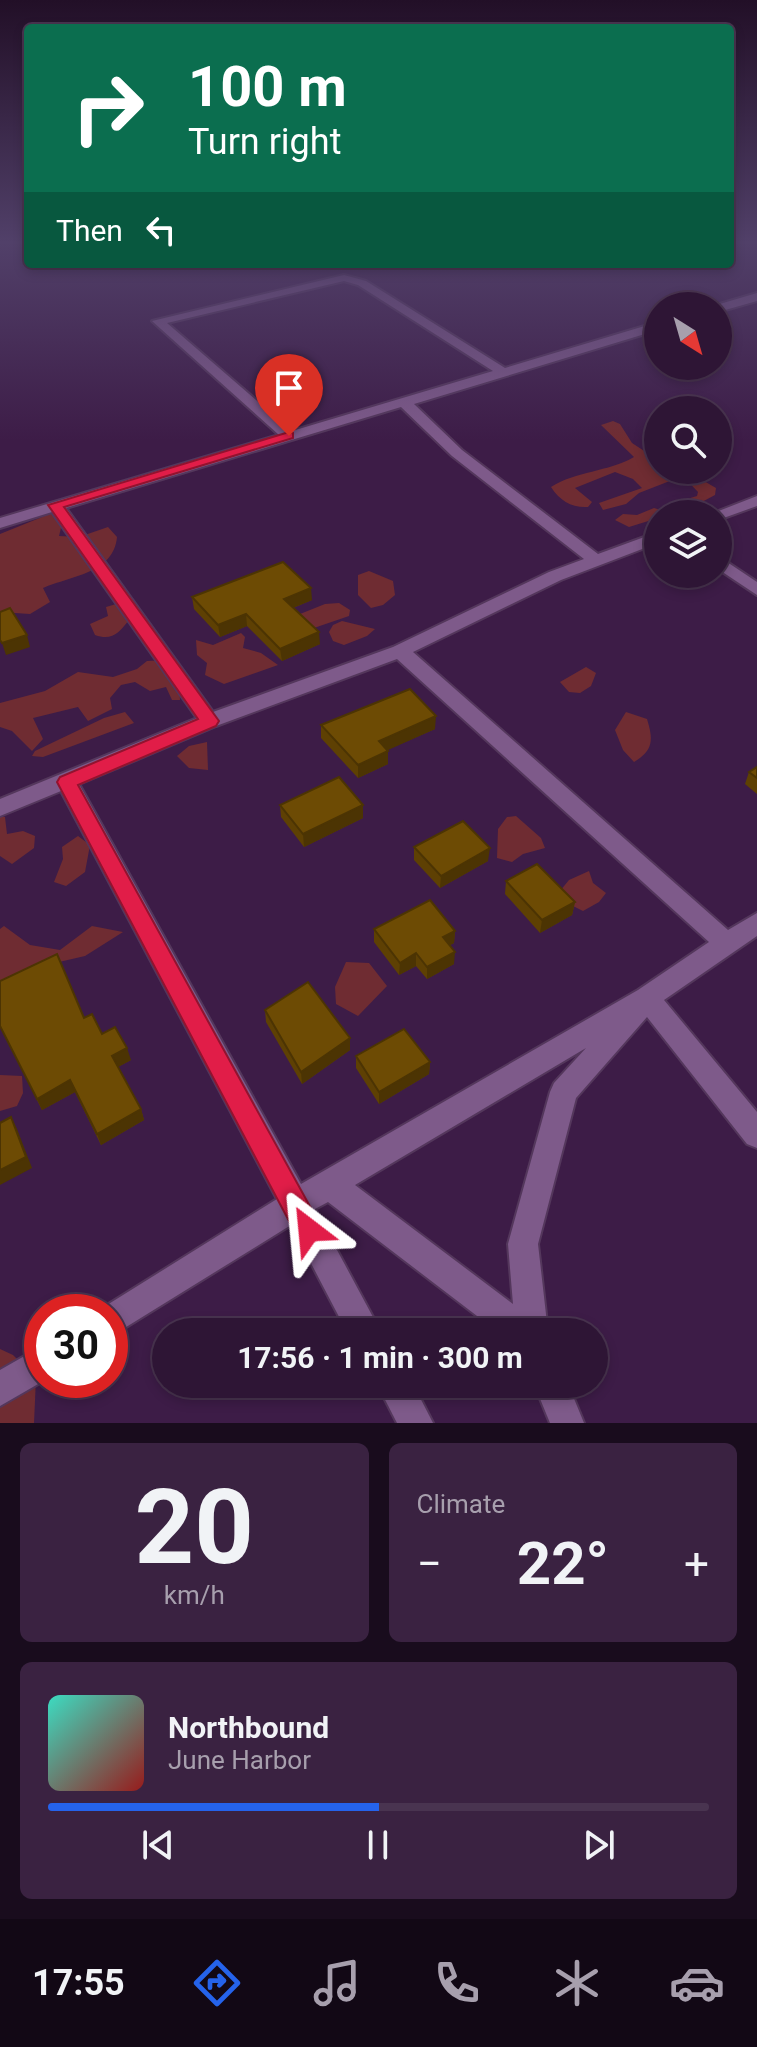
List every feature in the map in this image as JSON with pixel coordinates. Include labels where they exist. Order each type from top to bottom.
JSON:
[{"type":"street","points":[[212,308],[158,321],[289,436]]},
{"type":"street","points":[[402,308],[503,372]]},
{"type":"street","points":[[0,523],[644,330]]},
{"type":"street","points":[[404,402],[457,453],[597,561]]},
{"type":"street","points":[[732,510],[757,501]]},
{"type":"street","points":[[55,505],[209,721]]},
{"type":"street","points":[[0,808],[209,721],[400,651],[555,576],[644,543]]},
{"type":"street","points":[[732,571],[757,590]]},
{"type":"street","points":[[400,651],[725,942]]},
{"type":"street","points":[[67,782],[357,1318]]},
{"type":"street","points":[[128,1310],[294,1205],[647,998],[757,923]]},
{"type":"street","points":[[647,998],[757,1134]]},
{"type":"street","points":[[531,1318],[523,1244],[564,1092],[647,998]]},
{"type":"street","points":[[330,1185],[506,1318]]},
{"type":"street","points":[[0,1389],[24,1374]]},
{"type":"street","points":[[402,1398],[416,1423]]},
{"type":"street","points":[[557,1398],[567,1423]]},
{"type":"shaded area","points":[[613,421],[620,424],[632,443],[644,451],[644,484],[662,484],[639,493],[626,504],[603,510],[599,503],[642,488],[633,479],[615,472],[575,488],[592,502],[588,507],[572,505],[562,500],[551,487],[634,457],[601,425]]},
{"type":"shaded area","points":[[690,484],[709,484],[716,488],[715,495],[706,500],[687,500],[697,496],[698,492]]},
{"type":"shaded area","points":[[644,512],[644,522],[629,527],[615,520],[623,514]]},
{"type":"shaded area","points":[[52,513],[64,516],[59,536],[79,537],[108,527],[117,537],[114,549],[100,566],[43,588],[50,602],[30,614],[0,612],[0,534]]},
{"type":"shaded area","points":[[369,571],[393,581],[395,595],[383,605],[371,608],[358,595],[358,575]]},
{"type":"shaded area","points":[[123,602],[129,620],[125,625],[111,636],[95,635],[90,624],[108,616],[106,607]]},
{"type":"shaded area","points":[[339,603],[350,610],[349,616],[311,629],[290,618],[325,604]]},
{"type":"shaded area","points":[[342,621],[375,629],[367,636],[344,645],[333,641],[329,632],[333,625]]},
{"type":"shaded area","points":[[241,633],[245,637],[243,648],[261,653],[278,665],[224,684],[205,675],[207,663],[197,655],[196,640],[213,645]]},
{"type":"shaded area","points":[[167,660],[179,680],[180,700],[172,700],[166,687],[150,691],[135,682],[121,685],[110,698],[112,709],[88,721],[78,707],[33,718],[43,739],[32,751],[12,731],[0,727],[0,703],[45,691],[78,672],[113,677],[137,669],[147,661]]},
{"type":"shaded area","points":[[586,667],[596,673],[591,686],[580,693],[569,692],[560,682]]},
{"type":"shaded area","points":[[125,712],[134,723],[43,757],[32,756],[35,751],[104,718]]},
{"type":"shaded area","points":[[626,712],[647,719],[650,732],[648,748],[634,762],[623,750],[615,730]]},
{"type":"shaded area","points":[[207,742],[208,770],[189,768],[177,756],[189,746]]},
{"type":"shaded area","points":[[0,816],[5,817],[7,834],[23,831],[35,836],[34,848],[12,864],[0,856]]},
{"type":"shaded area","points":[[516,816],[541,838],[545,848],[523,854],[512,862],[497,858],[498,829],[507,817]]},
{"type":"shaded area","points":[[78,836],[90,845],[85,872],[66,886],[54,882],[63,859],[62,847]]},
{"type":"shaded area","points":[[589,871],[593,883],[606,893],[599,902],[583,911],[569,904],[560,891],[569,880]]},
{"type":"shaded area","points":[[4,926],[30,945],[60,950],[92,926],[123,932],[85,956],[33,968],[0,983],[0,929]]},
{"type":"shaded area","points":[[346,962],[369,963],[387,986],[358,1016],[336,1004],[335,987]]},
{"type":"shaded area","points":[[0,1075],[22,1076],[23,1093],[17,1106],[0,1111]]},
{"type":"shaded area","points":[[0,1349],[13,1355],[24,1366],[24,1398],[35,1398],[34,1423],[0,1423]]},
{"type":"building","points":[[283,562],[311,588],[284,599],[319,632],[280,649],[246,614],[218,625],[192,597]]},
{"type":"building","points":[[10,608],[27,635],[2,643],[0,612]]},
{"type":"building","points":[[410,689],[436,716],[379,741],[388,751],[358,765],[321,725]]},
{"type":"building","points":[[757,767],[757,778],[749,772]]},
{"type":"building","points":[[339,777],[363,805],[303,834],[280,805]]},
{"type":"building","points":[[463,821],[490,848],[441,876],[414,847]]},
{"type":"building","points":[[537,864],[575,902],[542,920],[506,881]]},
{"type":"building","points":[[430,900],[455,931],[443,937],[455,952],[427,967],[416,953],[400,963],[374,929]]},
{"type":"building","points":[[57,954],[84,1018],[92,1014],[102,1034],[115,1027],[127,1048],[112,1056],[141,1109],[97,1134],[70,1080],[37,1099],[0,1026],[0,981]]},
{"type":"building","points":[[308,982],[350,1038],[301,1072],[265,1010]]},
{"type":"building","points":[[404,1029],[430,1062],[379,1092],[356,1056]]},
{"type":"building","points":[[11,1117],[26,1157],[0,1170],[0,1123]]},
{"type":"route","points":[[289,436],[55,505],[209,721],[67,782],[309,1230]]}]
